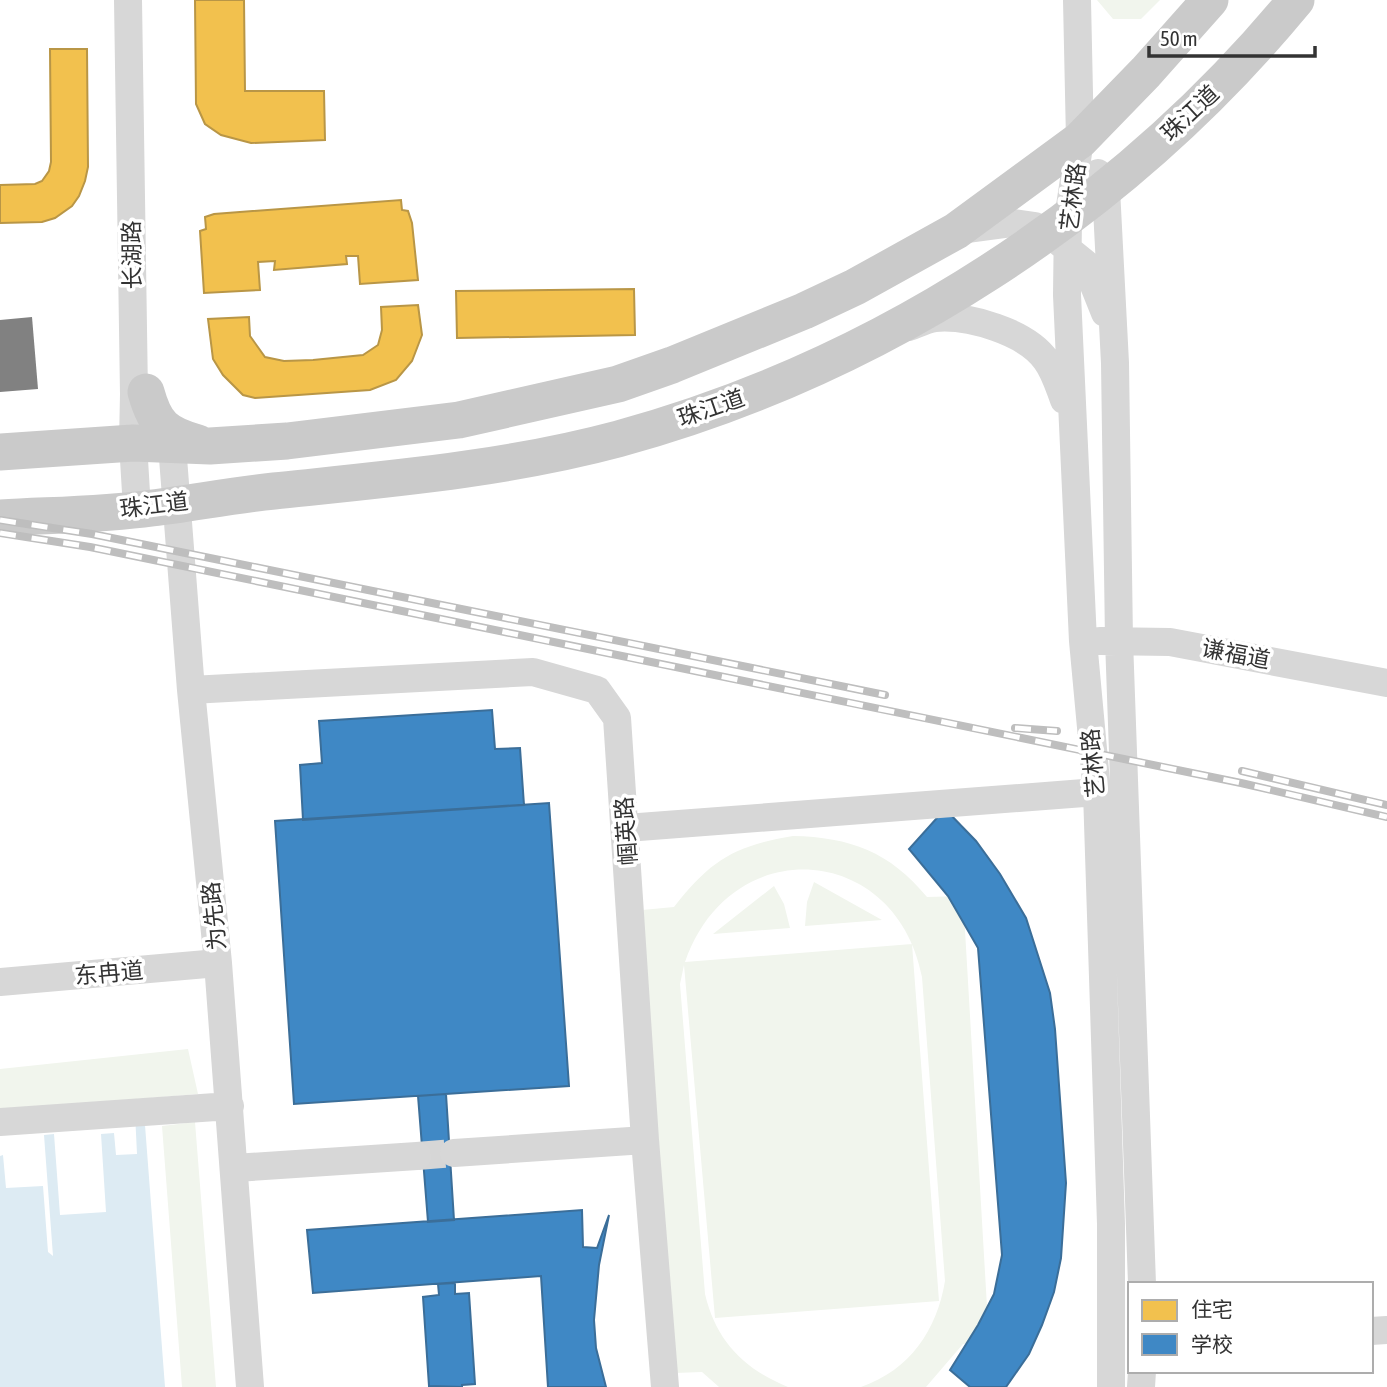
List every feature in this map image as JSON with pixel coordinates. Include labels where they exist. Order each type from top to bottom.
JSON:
[{"type":"main road","name":"珠江道","points":[[0,518],[156,476],[210,446],[287,441],[458,420],[618,384],[743,338],[804,312],[956,231],[1080,140],[1210,0]]},
{"type":"main road","name":"珠江道","points":[[0,452],[156,476],[219,497],[410,477],[540,456],[617,439],[737,400],[804,373],[880,337],[1061,232],[1205,101],[1296,0]]},
{"type":"main road","points":[[140,393],[160,425],[182,438],[210,446]]},
{"type":"street","name":"长湖路","points":[[128,0],[140,393],[156,476]]},
{"type":"street","name":"长湖路","points":[[140,0],[140,393]]},
{"type":"street","name":"艺林路","points":[[1077,0],[1080,140],[1061,232],[1083,641],[1097,792],[1111,1224],[1121,1344],[1111,1387]]},
{"type":"street","name":"艺林路","points":[[1080,140],[1106,189],[1115,363],[1119,640],[1142,1282]]},
{"type":"street","points":[[956,231],[1013,223],[1061,232],[1085,263],[1096,286],[1115,363]]},
{"type":"street","points":[[880,337],[935,318],[968,320],[1010,333],[1029,344],[1045,359],[1057,380],[1072,437]]},
{"type":"street","name":"为先路","points":[[156,476],[191,690],[218,963],[250,1387]]},
{"type":"street","name":"谦福道","points":[[1083,641],[1170,642],[1387,683]]},
{"type":"street","name":"帼英路","points":[[191,690],[533,672],[597,690],[617,718],[645,1140],[665,1387]]},
{"type":"street","points":[[626,828],[1097,792]]},
{"type":"street","name":"东冉道","points":[[0,982],[218,963]]},
{"type":"street","points":[[0,1122],[230,1106]]},
{"type":"street","points":[[454,1153],[645,1140]]},
{"type":"street","points":[[235,1168],[417,1156]]},
{"type":"shaded area","points":[[1097,0],[1160,0],[1141,19],[1113,19]]},
{"type":"shaded area","points":[[793,836],[833,840],[868,850],[898,869],[927,897],[963,896],[989,1341],[963,1344],[926,1387],[861,1387],[894,1370],[918,1346],[935,1316],[945,1281],[922,977],[912,950],[939,1301],[715,1318],[684,965],[680,984],[705,1294],[716,1326],[734,1351],[758,1371],[788,1387],[719,1387],[702,1372],[675,1373],[642,910],[674,907],[700,877],[725,858],[739,850]],"holes":[[[811,870],[847,878],[880,899],[906,932],[910,944],[685,962],[707,919],[737,890],[773,874]]]},
{"type":"shaded area","points":[[814,882],[882,920],[805,926],[807,902]]},
{"type":"shaded area","points":[[774,886],[784,904],[790,928],[713,934]]},
{"type":"shaded area","points":[[188,1049],[198,1094],[0,1110],[0,1069]]},
{"type":"shaded area","points":[[144,1112],[165,1387],[0,1387],[0,1156],[3,1155],[6,1188],[43,1186],[48,1252],[53,1256],[44,1135],[54,1134],[60,1215],[106,1212],[101,1134],[114,1133],[116,1155],[137,1154],[135,1113]]},
{"type":"shaded area","points":[[195,1122],[216,1387],[182,1387],[162,1126]]},
{"type":"building: 住宅","points":[[195,0],[244,0],[245,91],[324,91],[325,140],[251,143],[221,135],[205,124],[196,104]]},
{"type":"building: 住宅","points":[[50,49],[87,49],[88,167],[85,181],[72,206],[55,218],[42,222],[0,223],[0,185],[35,184],[42,181],[49,171]]},
{"type":"building: 住宅","points":[[401,200],[402,210],[408,211],[412,223],[418,280],[360,284],[358,256],[346,256],[347,264],[274,270],[275,261],[258,262],[260,290],[204,293],[200,231],[206,229],[205,217],[214,214]]},
{"type":"building: 住宅","points":[[634,289],[635,335],[457,338],[456,291]]},
{"type":"building: 住宅","points":[[418,305],[422,335],[412,361],[396,380],[370,390],[255,398],[243,395],[223,375],[213,359],[208,319],[249,317],[250,336],[265,357],[284,361],[313,360],[363,355],[378,345],[382,330],[381,307]]},
{"type":"building: 学校","points":[[492,710],[495,749],[520,748],[524,805],[303,820],[300,765],[322,763],[319,721]]},
{"type":"building: 学校","points":[[549,803],[569,1086],[294,1104],[275,821]]},
{"type":"building: 学校","points":[[945,809],[976,841],[1000,874],[1026,918],[1050,993],[1055,1029],[1066,1183],[1061,1258],[1054,1292],[1042,1325],[1029,1354],[1006,1387],[970,1387],[950,1370],[994,1294],[1002,1255],[978,948],[948,896],[909,849]]},
{"type":"building: 学校","points":[[446,1094],[454,1220],[428,1222],[418,1096]]},
{"type":"building: 学校","points":[[582,1210],[583,1247],[597,1248],[609,1215],[599,1265],[594,1320],[596,1348],[606,1387],[548,1387],[541,1276],[313,1293],[307,1230]]},
{"type":"building: 学校","points":[[455,1283],[455,1294],[469,1293],[475,1384],[462,1387],[429,1386],[423,1297],[439,1295],[438,1284]]},
{"type":"building: 其他","points":[[32,317],[38,389],[0,392],[0,320]]},
{"type":"tunnel","points":[[417,1156],[454,1153]]},
{"type":"railway","points":[[0,520],[92,534],[885,695]]},
{"type":"railway","points":[[0,533],[90,547],[1241,783],[1387,817]]},
{"type":"railway","points":[[1015,728],[1057,731]]},
{"type":"railway","points":[[1242,771],[1387,805]]}]
